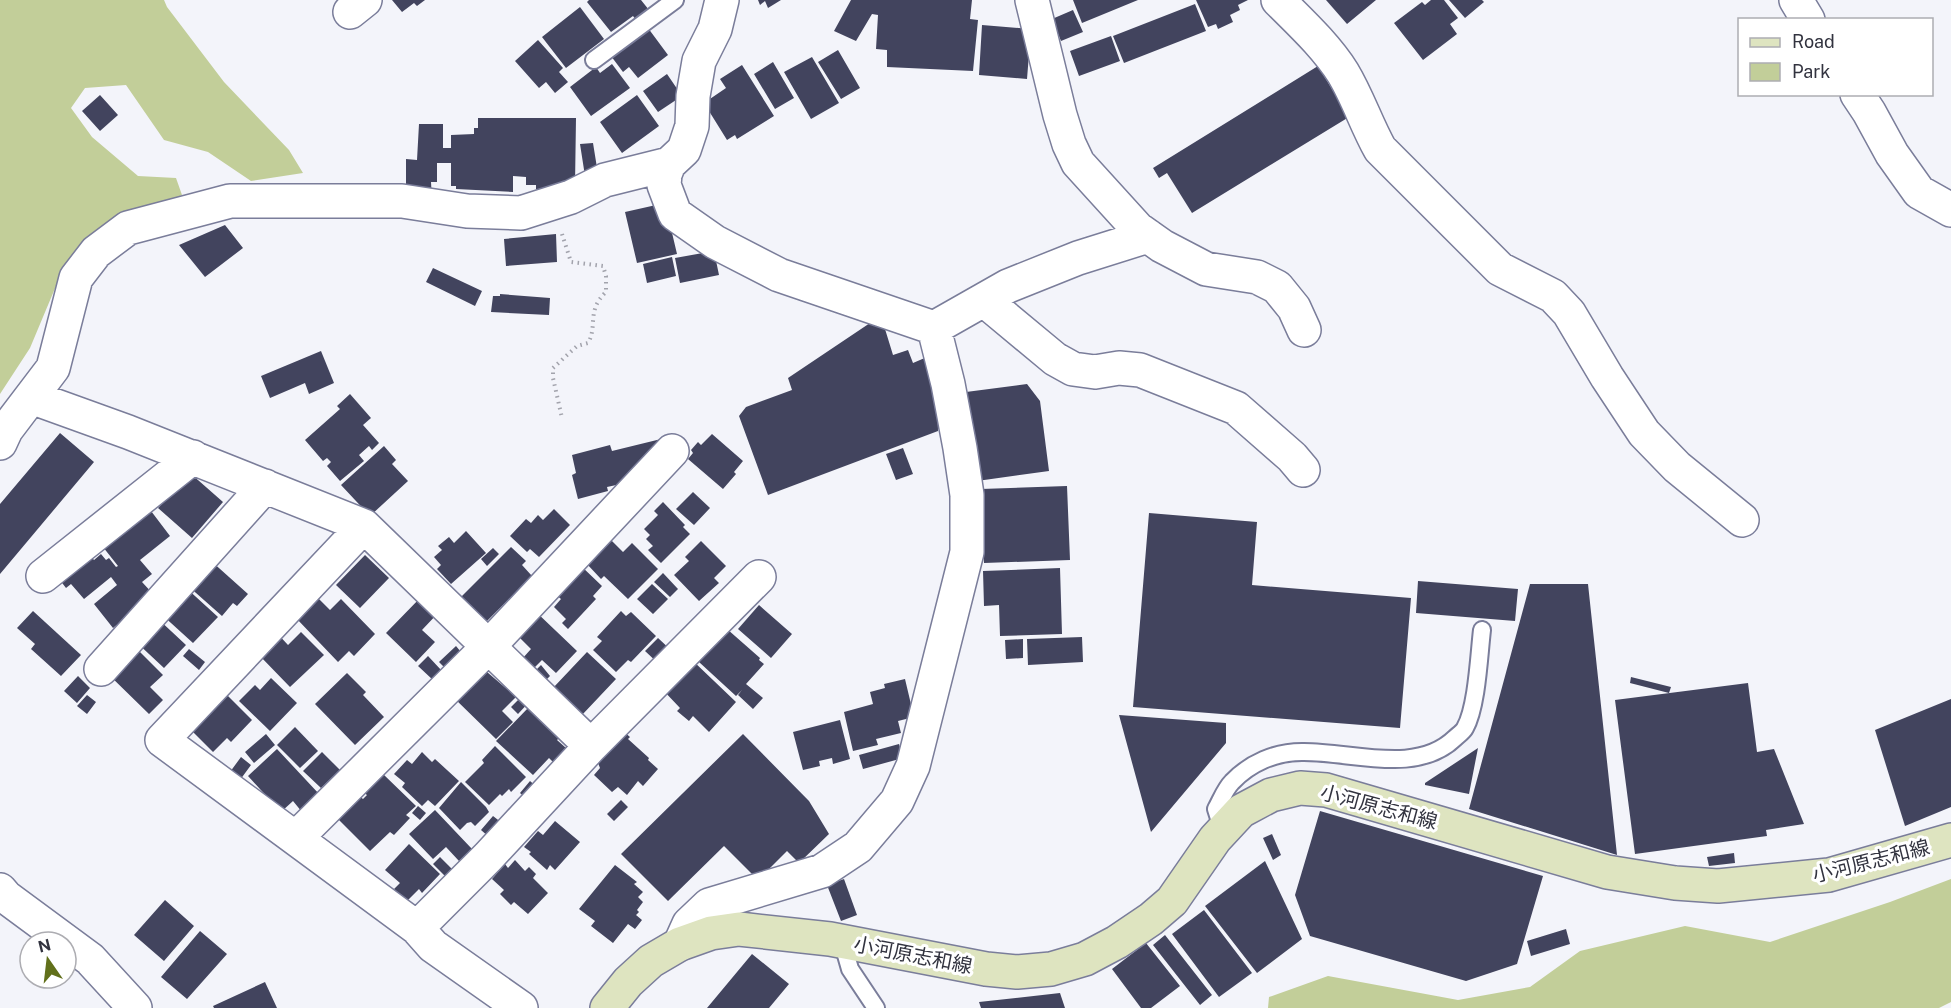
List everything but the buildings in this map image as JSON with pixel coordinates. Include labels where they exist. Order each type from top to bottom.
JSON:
[{"type":"main road","name":"小河原志和線","points":[[607,1008],[628,982],[651,961],[680,944],[711,933],[739,928],[842,941],[986,969],[1017,972],[1051,969],[1085,958],[1117,942],[1151,919],[1172,901],[1215,839],[1242,811],[1271,795],[1300,788],[1326,790],[1607,873],[1675,883],[1718,886],[1829,875],[1951,840]]},
{"type":"street","points":[[722,0],[715,29],[699,61],[693,96],[692,126],[684,150],[669,164],[664,185],[675,214],[715,242],[779,275],[934,328],[1008,286],[1068,262],[1148,236]]},
{"type":"street","points":[[1032,0],[1060,115],[1069,144],[1078,162],[1138,229],[1148,236],[1206,269],[1257,277],[1277,287],[1294,308],[1304,330]]},
{"type":"street","points":[[1278,0],[1322,45],[1342,72],[1357,97],[1370,131],[1380,149],[1500,269],[1553,296],[1569,313],[1606,377],[1644,433],[1677,467],[1742,520]]},
{"type":"street","points":[[1796,0],[1807,18]]},
{"type":"street","points":[[1858,96],[1892,154],[1919,192],[1951,210]]},
{"type":"street","points":[[0,443],[6,430],[53,368],[76,278],[96,252],[128,228],[230,201],[380,200],[436,205],[467,211],[521,213],[571,197],[605,180],[669,164]]},
{"type":"street","points":[[984,300],[1055,360],[1073,369],[1095,372],[1119,368],[1140,370],[1236,408],[1292,457],[1303,470]]},
{"type":"street","points":[[680,944],[689,924],[710,905],[822,872],[858,847],[897,801],[912,766],[967,552],[967,495],[948,384],[934,328]]},
{"type":"street","points":[[31,397],[193,457],[364,526],[591,746]]},
{"type":"street","points":[[296,838],[489,646],[672,451]]},
{"type":"street","points":[[43,576],[193,457]]},
{"type":"street","points":[[102,669],[265,486]]},
{"type":"street","points":[[364,526],[162,740],[417,928],[433,946],[521,1008]]},
{"type":"street","points":[[417,928],[488,857],[591,746],[759,577]]},
{"type":"street","points":[[0,890],[6,897],[90,958],[135,1008]]},
{"type":"lane","points":[[594,60],[675,0]]},
{"type":"lane","points":[[1223,831],[1216,809],[1230,784],[1261,760],[1280,754],[1301,752],[1407,760],[1429,756],[1447,746],[1465,729],[1472,706],[1482,630]]},
{"type":"lane","points":[[842,941],[850,969],[876,1008]]},
{"type":"path","points":[[553,204],[572,262],[603,266],[606,276],[606,292],[598,300],[593,313],[591,337],[588,343],[576,346],[554,368],[553,378],[562,418]]},
{"type":"green space","points":[[0,0],[164,0],[224,82],[289,150],[303,173],[251,181],[208,152],[164,140],[126,85],[85,88],[71,108],[92,137],[138,176],[176,178],[182,195],[106,230],[61,274],[30,348],[0,394]]},
{"type":"green space","points":[[1951,879],[1951,1002],[1939,1008],[1268,1008],[1269,997],[1328,976],[1458,1000],[1530,987],[1580,951],[1685,926],[1770,942]]}]
